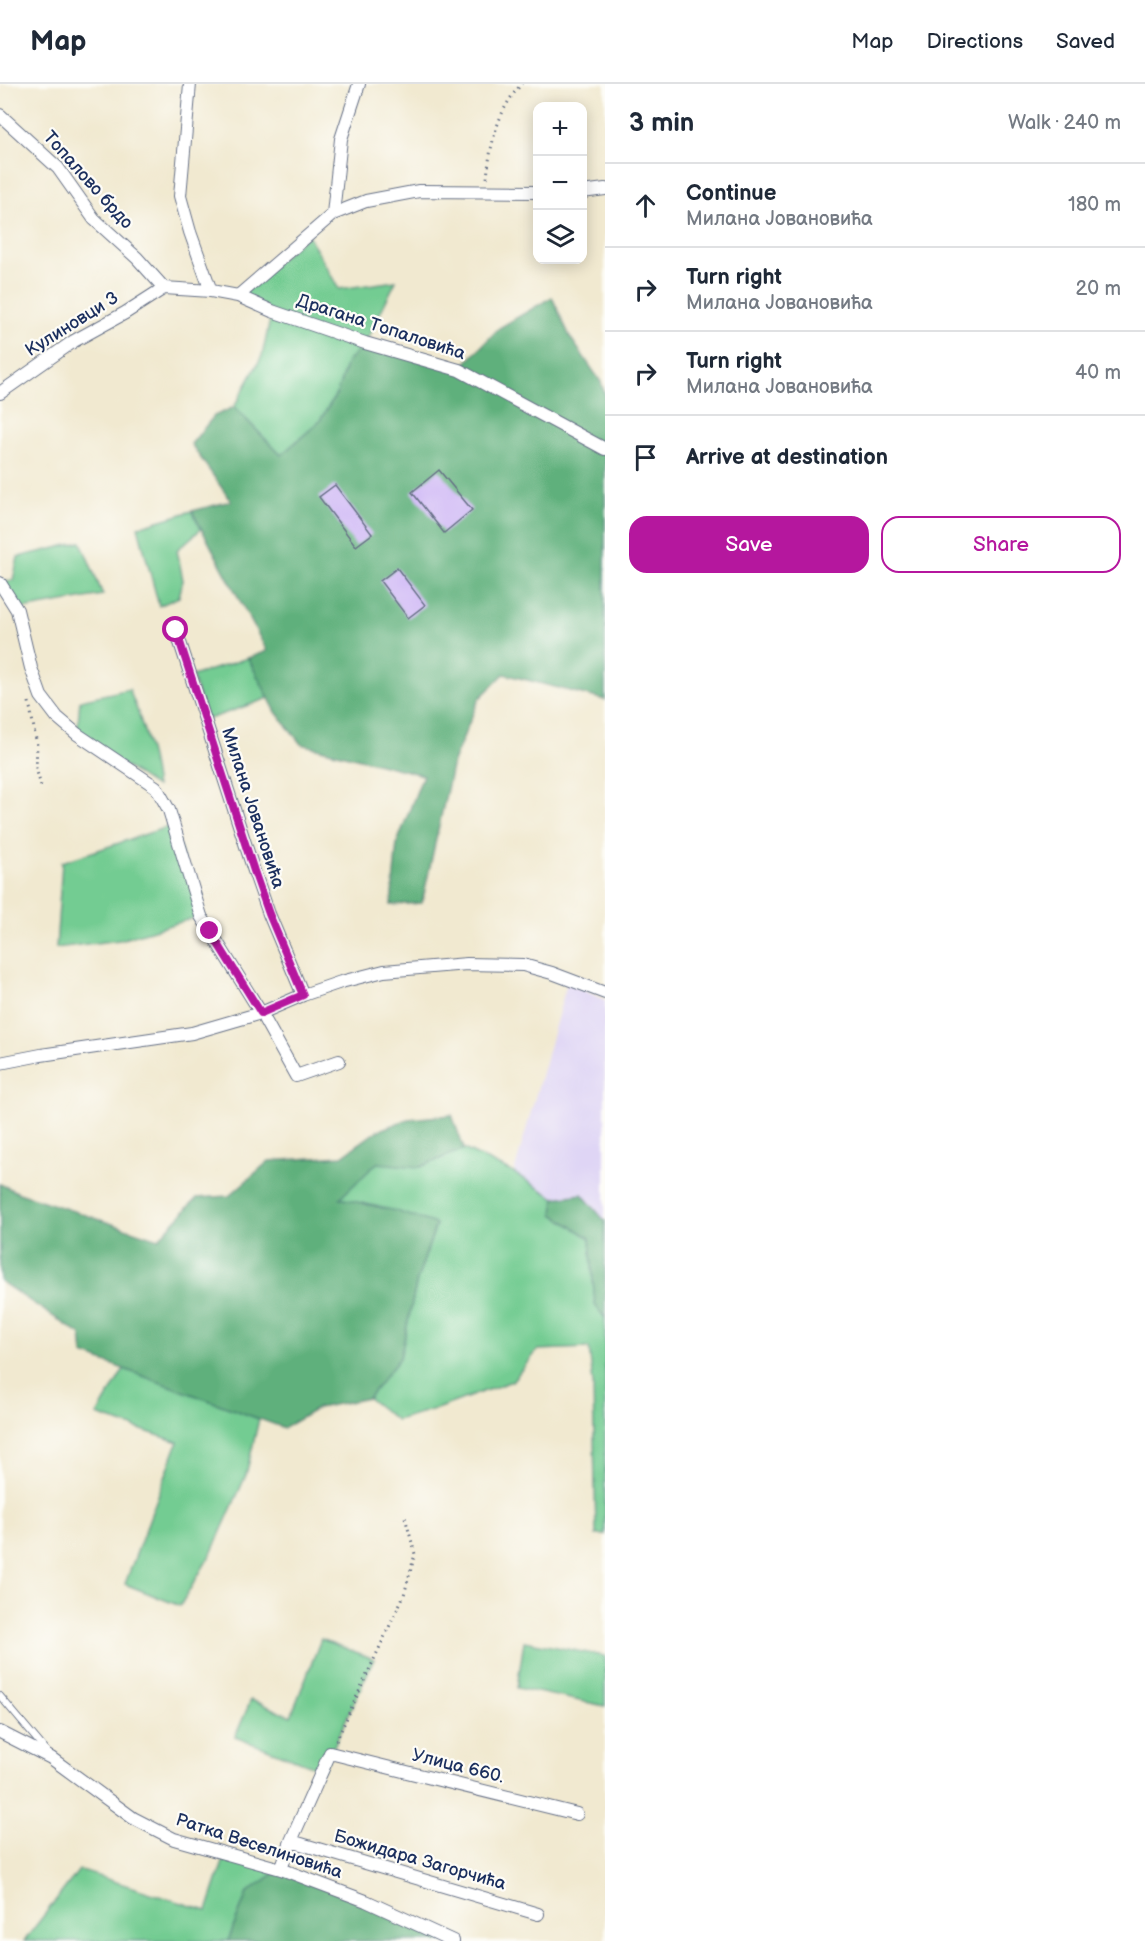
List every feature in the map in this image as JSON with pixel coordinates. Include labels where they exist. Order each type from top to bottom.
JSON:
[{"type":"street","points":[[190,84],[180,196],[190,232],[212,291]]},
{"type":"street","points":[[333,214],[341,138],[359,84]]},
{"type":"street","name":"Топалово брдо","points":[[0,115],[58,168],[94,219],[137,258],[164,288]]},
{"type":"street","points":[[587,191],[605,189]]},
{"type":"street","points":[[164,288],[212,291],[238,296],[333,214],[366,201],[419,191],[533,192]]},
{"type":"street","name":"Кулиновци 3","points":[[0,392],[74,341],[164,288]]},
{"type":"street","name":"Драгана Топаловића","points":[[238,296],[272,311],[365,343],[459,370],[605,449]]},
{"type":"street","points":[[0,584],[16,610],[41,696],[57,717],[77,734],[156,788],[169,810],[201,916],[261,1013],[296,1076],[339,1060]]},
{"type":"street","name":"Милана Јовановића","points":[[176,630],[254,871],[269,914],[303,995]]},
{"type":"street","points":[[0,1063],[192,1033],[261,1013],[341,982],[384,971],[467,964],[523,965],[552,973],[605,993]]},
{"type":"street","name":"Ратка Веселиновића","points":[[0,1732],[51,1758],[133,1818],[174,1839],[281,1869],[366,1901],[453,1941]]},
{"type":"street","points":[[281,1869],[330,1753]]},
{"type":"street","name":"Улица 660.","points":[[330,1753],[577,1814]]},
{"type":"street","name":"Божидара Загорчића","points":[[291,1841],[538,1914]]},
{"type":"lane","points":[[0,1696],[51,1758]]},
{"type":"path","points":[[486,192],[489,159],[500,118],[512,94],[522,84]]},
{"type":"path","points":[[29,696],[37,745],[36,768],[41,786]]},
{"type":"path","points":[[330,1753],[404,1595],[415,1554],[405,1517]]},
{"type":"shaded area","points":[[567,983],[605,1000],[605,1221],[582,1194],[555,1198],[514,1173]]},
{"type":"green space","points":[[308,235],[339,289],[396,281],[365,343],[347,362],[337,393],[319,422],[281,455],[234,407],[262,356],[272,311],[238,296]]},
{"type":"green space","points":[[552,297],[570,337],[601,382],[605,395],[605,700],[504,674],[479,699],[453,762],[422,903],[391,905],[397,843],[423,775],[301,744],[276,712],[248,658],[267,651],[192,511],[231,501],[191,444],[214,416],[234,407],[281,455],[319,422],[337,393],[347,362],[365,343],[459,370],[499,328]]},
{"type":"green space","points":[[192,511],[201,529],[177,550],[183,580],[179,597],[159,606],[138,527]]},
{"type":"green space","points":[[81,542],[103,595],[17,610],[0,584],[13,580],[18,557]]},
{"type":"green space","points":[[248,658],[269,698],[206,720],[192,676]]},
{"type":"green space","points":[[129,689],[146,737],[156,787],[77,734],[80,700]]},
{"type":"green space","points":[[173,825],[201,916],[120,940],[56,948],[62,862]]},
{"type":"green space","points":[[452,1115],[464,1149],[420,1167],[377,1163],[340,1198],[396,1211],[436,1224],[417,1280],[400,1358],[368,1398],[318,1408],[284,1428],[83,1354],[81,1335],[0,1281],[0,1184],[19,1193],[158,1239],[197,1198],[229,1196],[269,1161],[342,1156],[377,1131],[408,1119]]},
{"type":"green space","points":[[464,1149],[514,1173],[555,1198],[553,1214],[590,1238],[595,1305],[605,1318],[605,1535],[596,1535],[593,1383],[589,1348],[538,1350],[512,1381],[439,1408],[396,1420],[368,1398],[400,1358],[417,1280],[436,1225],[340,1198],[377,1162],[420,1167]]},
{"type":"green space","points":[[582,1194],[605,1221],[605,1318],[595,1305],[590,1238],[553,1214],[555,1198]]},
{"type":"green space","points":[[124,1369],[259,1419],[246,1475],[211,1554],[180,1606],[125,1584],[178,1442],[97,1415]]},
{"type":"green space","points":[[321,1639],[374,1659],[323,1770],[235,1737],[251,1700],[291,1716]]},
{"type":"green space","points":[[524,1641],[605,1656],[605,1706],[517,1688]]},
{"type":"green space","points":[[226,1853],[281,1869],[247,1893],[228,1941],[24,1941],[79,1870],[207,1911]]},
{"type":"green space","points":[[281,1869],[453,1941],[228,1941],[247,1893]]},
{"type":"building","points":[[439,470],[472,510],[444,533],[412,492]]},
{"type":"building","points":[[335,485],[372,534],[356,546],[319,497]]},
{"type":"building","points":[[397,568],[425,605],[408,618],[380,581]]},
{"type":"route","points":[[176,630],[254,871],[269,914],[303,995],[261,1013],[210,931]]}]
